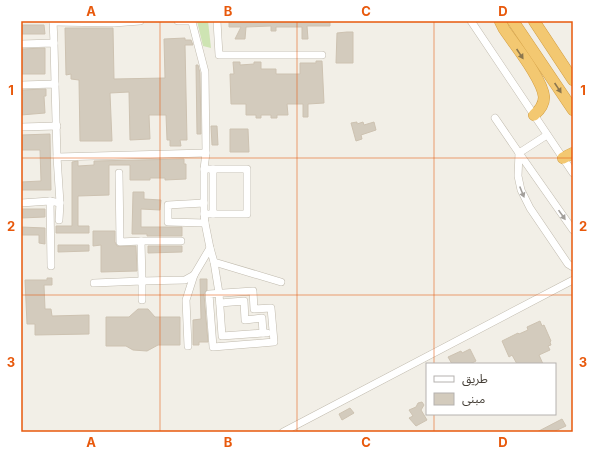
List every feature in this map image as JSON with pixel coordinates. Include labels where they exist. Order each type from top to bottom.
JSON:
[{"type":"highway","points":[[500,21],[538,81],[544,96],[540,111],[534,115]]},
{"type":"highway","points":[[513,21],[573,110]]},
{"type":"highway","points":[[534,21],[573,80]]},
{"type":"highway","points":[[563,158],[573,153]]},
{"type":"street","points":[[59,220],[60,203],[57,157],[53,22],[114,24],[140,21]]},
{"type":"street","points":[[178,21],[192,21],[205,72],[206,153],[204,169],[204,214],[219,294],[222,336],[272,332]]},
{"type":"street","points":[[217,21],[219,55],[322,55]]},
{"type":"street","points":[[471,21],[573,173]]},
{"type":"street","points":[[21,44],[54,43]]},
{"type":"street","points":[[21,85],[55,84]]},
{"type":"street","points":[[495,118],[573,231]]},
{"type":"street","points":[[21,127],[57,126]]},
{"type":"street","points":[[519,153],[547,135]]},
{"type":"street","points":[[57,157],[206,153]]},
{"type":"street","points":[[519,153],[518,176],[521,190],[530,208],[568,264],[573,267]]},
{"type":"street","points":[[204,169],[246,169],[247,214],[204,214]]},
{"type":"street","points":[[213,169],[213,214]]},
{"type":"street","points":[[119,173],[120,242],[181,241]]},
{"type":"street","points":[[21,203],[50,201],[60,203]]},
{"type":"street","points":[[50,201],[51,266]]},
{"type":"street","points":[[204,203],[168,205],[168,222],[205,223]]},
{"type":"street","points":[[141,241],[142,300]]},
{"type":"street","points":[[188,346],[186,300],[194,276],[210,248]]},
{"type":"street","points":[[214,262],[281,282]]},
{"type":"street","points":[[94,283],[185,280],[194,276]]},
{"type":"street","points":[[282,432],[573,280]]},
{"type":"street","points":[[253,291],[254,309],[271,308],[274,342],[213,347],[209,294],[219,294],[253,291]]},
{"type":"street","points":[[220,303],[244,301],[245,320],[262,318],[263,333]]},
{"type":"green space","points":[[197,21],[208,21],[211,48],[203,46]]},
{"type":"building","points":[[229,21],[330,21],[330,26],[307,26],[308,39],[302,39],[302,27],[276,27],[276,31],[271,31],[271,26],[246,27],[245,39],[235,39],[241,27],[229,27]]},
{"type":"building","points":[[21,25],[44,25],[45,34],[21,34]]},
{"type":"building","points":[[65,28],[113,28],[114,79],[165,78],[164,39],[185,38],[185,40],[191,40],[193,45],[185,45],[187,140],[180,140],[181,146],[170,146],[170,140],[167,140],[166,115],[149,115],[150,139],[130,140],[129,92],[110,93],[112,141],[80,141],[79,80],[71,79],[71,74],[66,75]]},
{"type":"building","points":[[353,32],[353,63],[336,63],[337,33]]},
{"type":"building","points":[[45,48],[45,74],[21,74],[21,49]]},
{"type":"building","points":[[316,61],[322,61],[324,103],[308,104],[308,117],[303,117],[303,104],[287,104],[288,115],[277,115],[277,118],[271,118],[271,115],[261,115],[261,118],[256,118],[256,115],[246,115],[246,104],[231,104],[230,74],[234,74],[233,62],[240,62],[240,65],[261,62],[261,69],[276,69],[276,74],[300,74],[300,63],[316,63]]},
{"type":"building","points":[[196,65],[198,65],[200,73],[201,134],[197,134]]},
{"type":"building","points":[[46,89],[46,96],[44,96],[45,113],[21,115],[21,90]]},
{"type":"building","points":[[357,122],[357,124],[363,122],[364,125],[374,122],[376,130],[361,135],[362,139],[356,141],[351,123]]},
{"type":"building","points":[[211,126],[217,126],[218,145],[212,145]]},
{"type":"building","points":[[230,129],[248,129],[249,152],[230,152]]},
{"type":"building","points":[[50,134],[51,190],[21,190],[21,182],[41,181],[40,150],[21,150],[21,135]]},
{"type":"building","points":[[184,159],[184,164],[186,164],[186,179],[165,180],[165,178],[150,178],[150,180],[130,180],[130,165],[109,165],[109,195],[78,196],[78,226],[89,226],[89,233],[56,233],[56,226],[72,226],[72,162],[78,161],[78,166],[94,165],[94,161]]},
{"type":"building","points":[[133,192],[144,192],[144,199],[161,200],[160,210],[141,209],[141,227],[182,227],[182,236],[147,236],[147,234],[132,234]]},
{"type":"building","points":[[21,209],[45,209],[45,217],[21,218]]},
{"type":"building","points":[[21,227],[45,228],[45,244],[39,243],[39,235],[21,235]]},
{"type":"building","points":[[93,231],[115,231],[115,242],[117,246],[136,246],[137,271],[101,272],[101,245],[93,246]]},
{"type":"building","points":[[58,245],[89,245],[89,251],[58,252]]},
{"type":"building","points":[[148,246],[182,246],[182,252],[148,253]]},
{"type":"building","points":[[47,278],[52,278],[52,285],[44,285],[45,309],[51,309],[52,316],[89,315],[89,334],[35,335],[35,324],[27,324],[25,280],[47,280]]},
{"type":"building","points":[[200,279],[207,279],[207,290],[204,294],[208,342],[199,342],[199,345],[193,345],[193,320],[201,319]]},
{"type":"building","points":[[138,309],[148,309],[155,317],[180,317],[180,345],[158,345],[147,351],[133,350],[126,346],[106,346],[106,317],[129,317]]},
{"type":"building","points":[[540,321],[542,326],[544,325],[551,341],[551,345],[548,346],[550,350],[539,355],[543,363],[516,363],[512,355],[509,357],[502,341],[528,330],[527,327]]},
{"type":"building","points":[[470,349],[476,361],[472,363],[451,363],[448,357],[461,351],[462,353]]},
{"type":"building","points":[[422,402],[424,405],[421,410],[427,420],[416,426],[409,418],[413,416],[409,410],[416,407],[418,403]]},
{"type":"building","points":[[350,408],[354,413],[342,420],[339,414]]},
{"type":"building","points":[[562,419],[566,426],[553,432],[537,432]]}]
